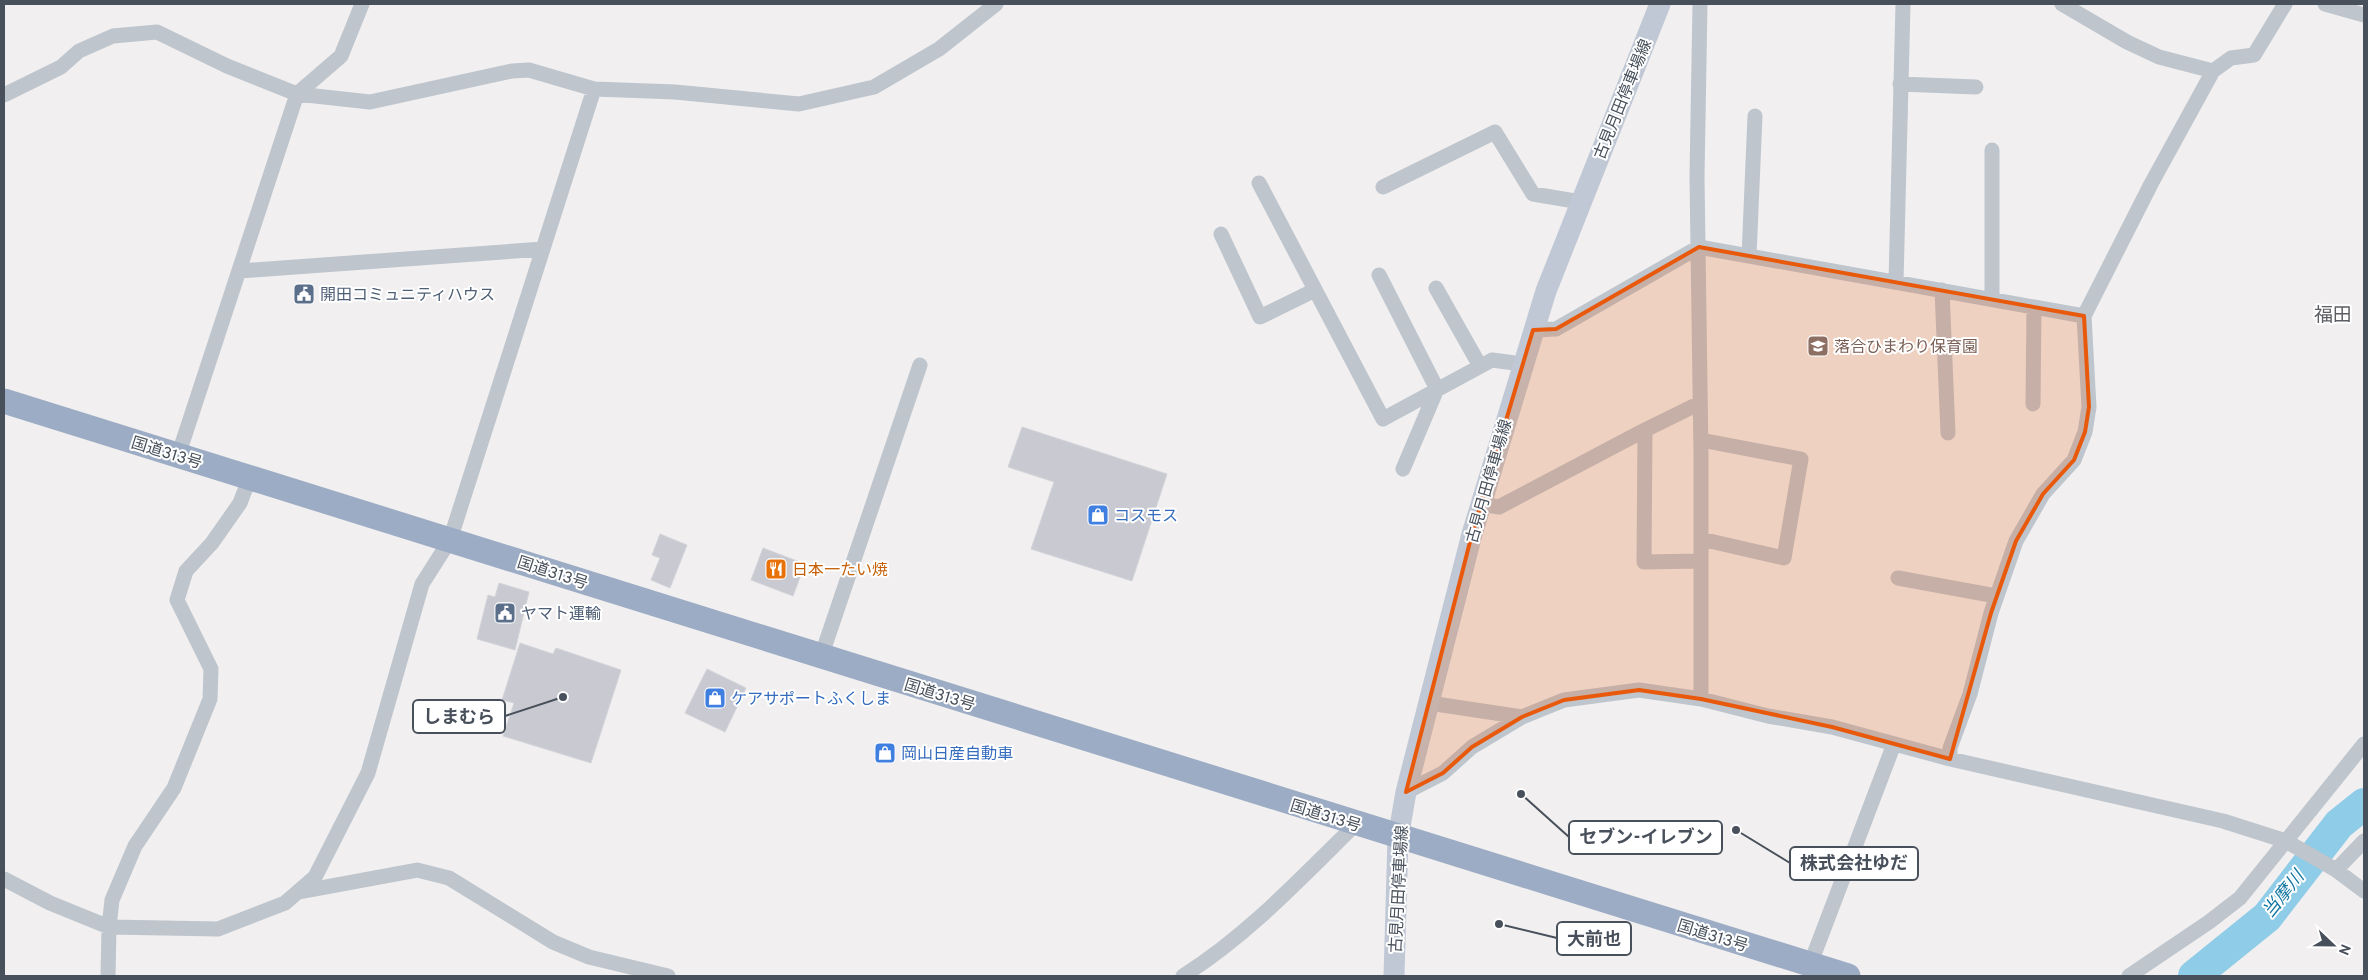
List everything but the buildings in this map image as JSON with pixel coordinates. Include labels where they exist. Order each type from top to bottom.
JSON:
[{"type":"highway","name":"国道313号","points":[[4,401],[1398,838],[1848,976]]},
{"type":"main road","name":"古見月田停車場線","points":[[1394,976],[1398,838],[1406,792],[1481,504],[1522,364],[1546,291],[1660,4]]},
{"type":"street","points":[[178,456],[297,94],[341,56],[362,4]]},
{"type":"street","points":[[4,95],[61,67],[79,50],[113,36],[157,32],[227,66],[297,94],[370,102],[512,71],[529,70],[594,89],[675,92],[799,104],[874,87],[938,49],[996,4]]},
{"type":"street","points":[[1700,4],[1697,176],[1701,440],[1701,699]]},
{"type":"street","points":[[1896,282],[1903,4]]},
{"type":"street","points":[[2062,4],[2127,42],[2159,57],[2213,71]]},
{"type":"street","points":[[1950,759],[1950,748],[1970,694],[1996,596],[2016,541],[2043,494],[2074,460],[2085,432],[2089,407],[2084,316],[2151,184],[2213,71],[2231,58],[2254,55],[2285,4]]},
{"type":"street","points":[[2325,4],[2364,15]]},
{"type":"street","points":[[1900,84],[1976,87]]},
{"type":"street","points":[[4,879],[50,903],[109,926],[218,929],[285,903],[315,876],[368,773],[422,584],[450,540],[594,89]]},
{"type":"street","points":[[1749,256],[1755,116]]},
{"type":"street","points":[[1383,187],[1495,132],[1534,194],[1581,202]]},
{"type":"street","points":[[1992,150],[1992,299]]},
{"type":"street","points":[[1259,183],[1383,419],[1492,360],[1522,364]]},
{"type":"street","points":[[1221,234],[1260,317],[1315,290]]},
{"type":"street","points":[[1533,330],[1556,329],[1699,247],[2084,316]]},
{"type":"street","points":[[240,271],[543,249]]},
{"type":"street","points":[[1379,275],[1437,389]]},
{"type":"street","points":[[1436,288],[1480,366]]},
{"type":"street","points":[[1942,290],[1948,434]]},
{"type":"street","points":[[2033,404],[2034,306]]},
{"type":"street","points":[[821,657],[920,365]]},
{"type":"street","points":[[1402,469],[1437,389]]},
{"type":"street","points":[[1481,504],[1499,508],[1645,430],[1700,403]]},
{"type":"street","points":[[1645,430],[1644,562],[1701,560]]},
{"type":"street","points":[[1701,440],[1801,459],[1784,558],[1701,539]]},
{"type":"street","points":[[108,976],[109,926],[112,900],[135,846],[174,788],[210,699],[211,669],[177,600],[186,571],[212,543],[240,503],[250,477]]},
{"type":"street","points":[[1898,578],[1996,596]]},
{"type":"street","points":[[1406,792],[1443,773],[1472,746],[1522,717],[1564,700],[1639,690],[1701,699],[1768,716],[1832,727],[1950,759],[2224,821],[2287,842],[2335,869],[2364,891]]},
{"type":"street","points":[[1429,703],[1522,717]]},
{"type":"street","points":[[1810,965],[1894,744]]},
{"type":"street","points":[[2129,976],[2209,922],[2240,898],[2364,744]]},
{"type":"street","points":[[2344,768],[2364,761]]},
{"type":"street","points":[[1183,976],[1205,962],[1257,921],[1356,824]]},
{"type":"street","points":[[2335,869],[2364,841]]},
{"type":"street","points":[[297,892],[418,870],[450,878],[553,942],[589,957],[668,976]]},
{"type":"highlighted area","points":[[1699,247],[2084,316],[2089,407],[2085,432],[2074,460],[2043,494],[2016,541],[1991,613],[1950,759],[1832,727],[1701,699],[1639,690],[1564,700],[1522,717],[1472,747],[1443,773],[1406,792],[1472,534],[1533,330],[1556,329]]},
{"type":"waterway","name":"当摩川","points":[[2194,976],[2267,917],[2339,824],[2364,804]]},
{"type":"place","name":"開田コミュニティハウス","points":[[304,294]]},
{"type":"place","name":"落合ひまわり保育園","points":[[1818,346]]},
{"type":"place","name":"コスモス","points":[[1098,515]]},
{"type":"place","name":"日本一たい焼","points":[[776,569]]},
{"type":"place","name":"ヤマト運輸","points":[[505,613]]},
{"type":"place","name":"しまむら","points":[[563,697]]},
{"type":"place","name":"ケアサポートふくしま","points":[[715,698]]},
{"type":"place","name":"岡山日産自動車","points":[[885,753]]},
{"type":"place","name":"セブン-イレブン","points":[[1521,794]]},
{"type":"place","name":"株式会社ゆだ","points":[[1736,830]]},
{"type":"place","name":"大前也","points":[[1499,924]]},
{"type":"district","name":"福田","points":[[2333,314]]}]
